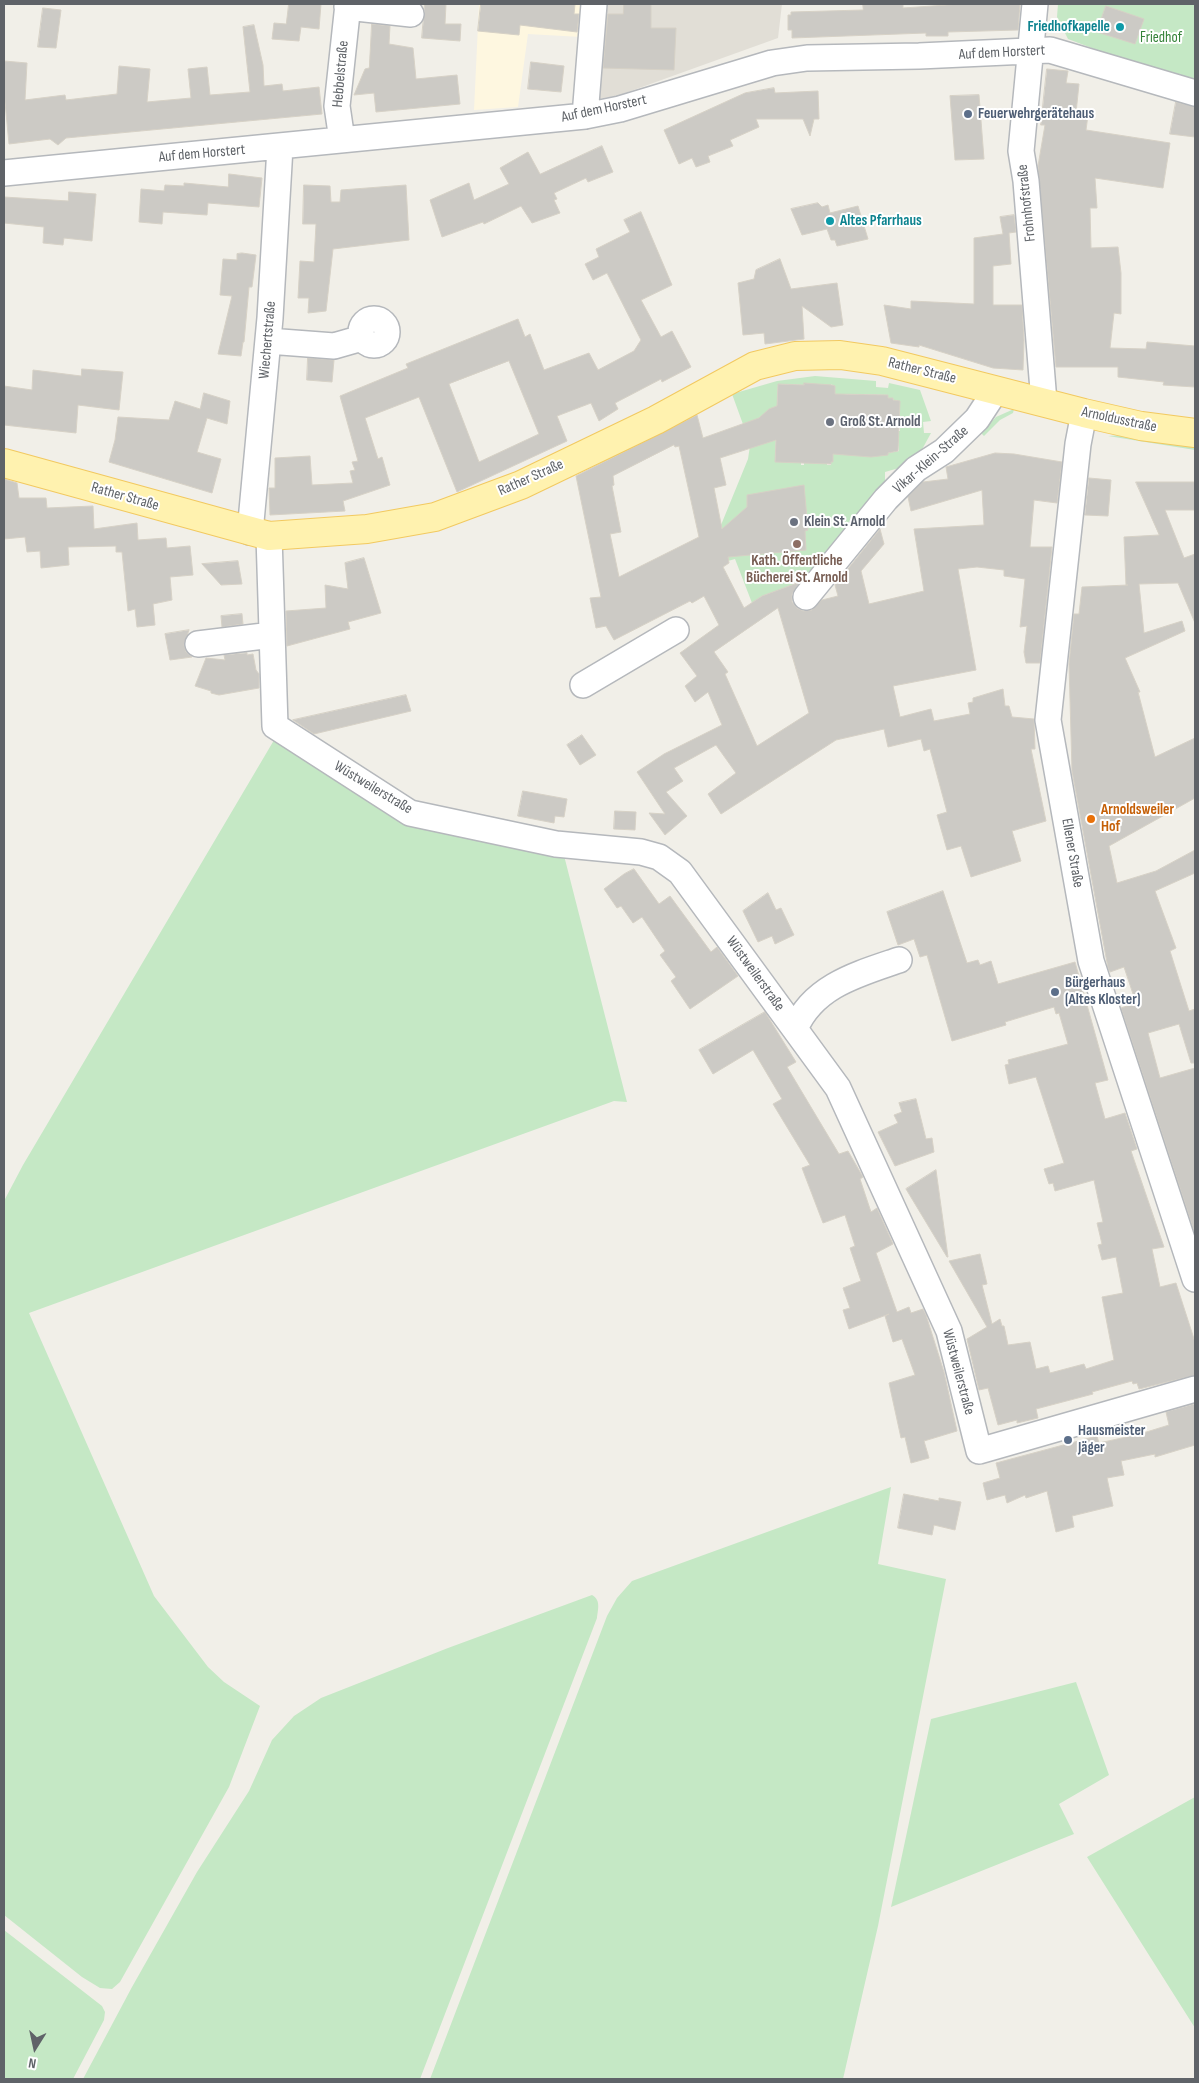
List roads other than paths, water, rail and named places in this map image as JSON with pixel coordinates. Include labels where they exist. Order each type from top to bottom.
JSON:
[{"type":"main road","name":"Rather Straße","points":[[4,463],[259,534],[367,529],[435,517],[521,485],[656,420],[755,366],[795,356],[840,355],[882,361],[1044,402]]},
{"type":"main road","name":"Arnoldusstraße","points":[[1044,402],[1141,426],[1195,434]]},
{"type":"street","points":[[585,116],[594,4]]},
{"type":"street","name":"Frohnhofstraße","points":[[1035,4],[1020,151],[1026,181],[1044,402]]},
{"type":"street","name":"Hebbelstraße","points":[[342,140],[337,120],[337,106],[348,5],[412,14]]},
{"type":"street","name":"Auf dem Horstert","points":[[4,172],[280,147],[585,116],[620,108],[772,63],[807,58],[919,56],[1050,50],[1195,93]]},
{"type":"street","name":"Wiechertstraße","points":[[259,534],[280,147]]},
{"type":"street","points":[[268,341],[334,346],[362,338]]},
{"type":"street","name":"Vikar-Klein-Straße","points":[[806,597],[886,499],[916,469],[944,451],[977,419],[996,390]]},
{"type":"street","name":"Ellener Straße","points":[[1084,413],[1078,444],[1048,720],[1091,961],[1195,1279]]},
{"type":"street","name":"Wüstweilerstraße","points":[[259,534],[272,635],[275,726],[410,813],[556,844],[641,852],[659,857],[680,872],[838,1088],[949,1331],[979,1451],[1195,1389]]},
{"type":"street","points":[[583,686],[676,630]]},
{"type":"street","points":[[198,644],[272,635]]},
{"type":"street","points":[[795,1030],[800,1018],[814,1001],[839,982],[899,960]]},
{"type":"place","name":"Friedhofkapelle","points":[[1120,27]]},
{"type":"place","name":"Feuerwehrgerätehaus","points":[[968,114]]},
{"type":"place","name":"Altes Pfarrhaus","points":[[830,221]]},
{"type":"place","name":"Groß St. Arnold","points":[[830,422]]},
{"type":"place","name":"Klein St. Arnold","points":[[794,522]]},
{"type":"place","name":"Kath. Öffentliche Bücherei St. Arnold","points":[[797,544]]},
{"type":"place","name":"Arnoldsweiler Hof","points":[[1091,819]]},
{"type":"place","name":"Bürgerhaus (Altes Kloster)","points":[[1055,992]]},
{"type":"place","name":"Hausmeister Jäger","points":[[1068,1440]]},
{"type":"park label","name":"Friedhof","points":[[1161,38]]}]
